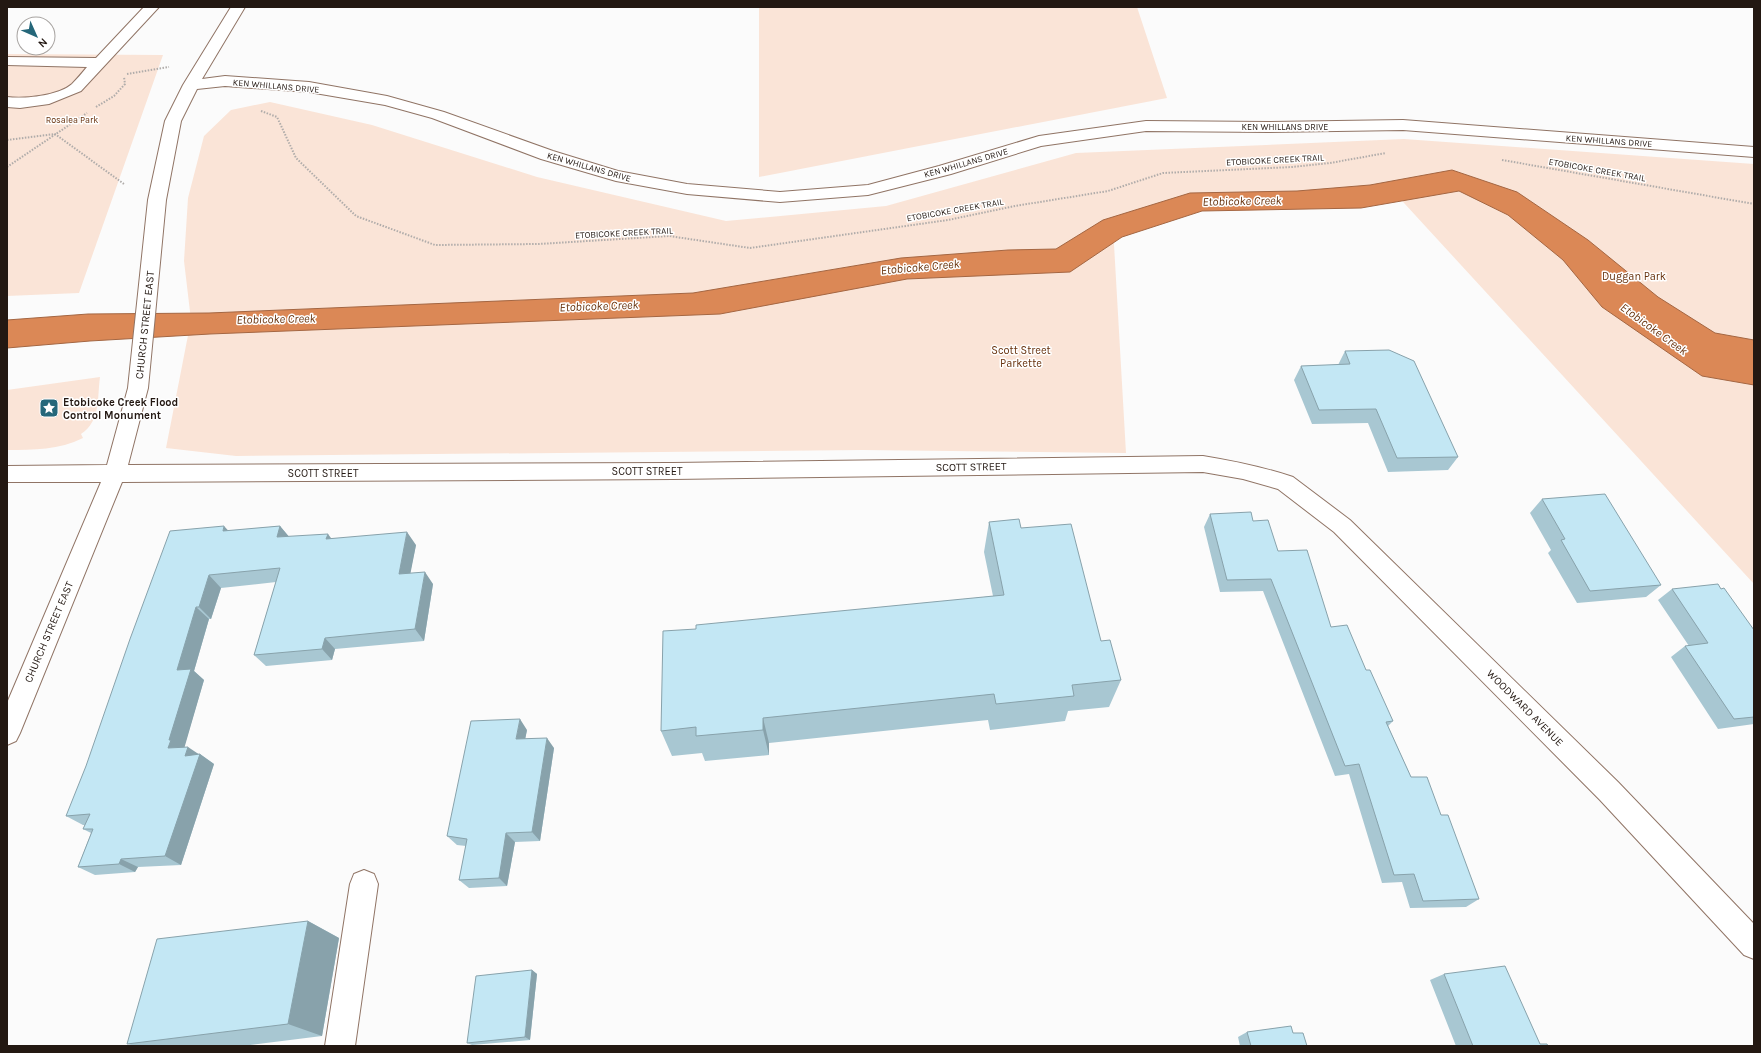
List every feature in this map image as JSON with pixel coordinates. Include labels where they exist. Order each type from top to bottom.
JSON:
[{"type":"street","points":[[7,102],[20,103],[49,99],[76,88],[152,7]]},
{"type":"street","name":"CHURCH STREET EAST","points":[[7,734],[115,474],[138,388],[158,200],[173,121],[191,85],[238,7]]},
{"type":"street","points":[[7,61],[100,63]]},
{"type":"street","name":"KEN WHILLANS DRIVE","points":[[191,85],[225,81],[309,87],[387,101],[438,115],[547,155],[616,176],[687,189],[780,197],[868,190],[945,170],[1039,141],[1146,126],[1269,128],[1403,125],[1754,152]]},
{"type":"street","name":"SCOTT STREET","points":[[7,474],[673,471],[1203,464],[1243,471],[1286,483]]},
{"type":"street","name":"WOODWARD AVENUE","points":[[1286,483],[1342,526],[1603,786],[1754,945]]},
{"type":"street","points":[[340,1046],[364,884]]},
{"type":"path","name":"ETOBICOKE CREEK TRAIL","points":[[257,109],[277,117],[296,158],[356,216],[435,245],[538,244],[669,236],[750,248],[948,220],[1015,206],[1108,191],[1163,173],[1330,164],[1388,153]]},
{"type":"path","points":[[7,140],[55,134],[124,184]]},
{"type":"path","name":"ETOBICOKE CREEK TRAIL","points":[[1500,160],[1754,204]]},
{"type":"green space","points":[[759,7],[1137,7],[1167,98],[759,177]]},
{"type":"green space","name":"Rosalea Park","points":[[7,54],[16,54],[16,56],[56,56],[56,54],[163,55],[79,293],[7,296]]},
{"type":"green space","points":[[270,102],[372,125],[537,177],[726,221],[886,206],[1076,153],[1404,139],[1754,164],[1754,584],[1393,191],[1198,201],[1113,227],[1126,453],[862,450],[236,456],[166,448],[191,320],[184,261],[188,198],[204,136],[231,110]]},
{"type":"green space","points":[[100,377],[95,416],[92,423],[81,434],[83,438],[56,447],[7,450],[7,390]]},
{"type":"water","name":"Etobicoke Creek","points":[[1452,170],[1517,192],[1588,240],[1658,297],[1715,333],[1754,340],[1754,385],[1702,376],[1602,307],[1563,260],[1508,215],[1459,191],[1361,208],[1202,211],[1122,237],[1070,272],[907,279],[720,314],[210,334],[90,341],[7,348],[7,320],[88,314],[209,313],[693,293],[901,258],[1008,250],[1056,249],[1103,220],[1190,193],[1297,191],[1370,185]]},
{"type":"building","points":[[1389,350],[1414,361],[1458,457],[1397,458],[1376,409],[1319,410],[1301,366],[1350,364],[1345,351]]},
{"type":"building","points":[[1605,494],[1661,585],[1590,591],[1561,540],[1565,539],[1542,499]]},
{"type":"building","points":[[1251,512],[1253,521],[1268,520],[1278,551],[1307,550],[1331,627],[1347,625],[1366,670],[1370,670],[1393,721],[1386,722],[1411,777],[1427,777],[1441,815],[1448,815],[1479,899],[1423,901],[1414,874],[1394,875],[1359,764],[1345,766],[1271,579],[1227,580],[1210,514]]},
{"type":"building","points":[[1019,519],[1021,528],[1071,524],[1101,641],[1110,640],[1121,680],[1072,685],[1074,696],[996,704],[994,694],[763,718],[763,730],[696,736],[696,727],[661,731],[663,631],[696,629],[696,625],[1004,595],[989,522]]},
{"type":"building","points":[[224,526],[223,531],[280,526],[277,537],[328,534],[326,539],[407,532],[399,574],[425,572],[415,629],[325,638],[322,649],[254,655],[280,568],[209,575],[199,607],[196,607],[177,670],[191,669],[169,740],[171,740],[168,748],[188,747],[185,756],[200,754],[165,856],[121,859],[119,864],[78,867],[93,829],[83,829],[90,814],[66,816],[86,766],[130,639],[170,531]]},
{"type":"building","points":[[1718,584],[1721,589],[1724,588],[1754,630],[1754,717],[1734,719],[1685,646],[1708,643],[1672,589]]},
{"type":"building","points":[[520,719],[516,739],[547,738],[532,832],[506,833],[499,878],[459,880],[467,839],[447,836],[471,721]]},
{"type":"building","points":[[308,921],[288,1024],[127,1044],[157,939]]},
{"type":"building","points":[[1505,966],[1540,1044],[1547,1044],[1548,1046],[1473,1046],[1444,974]]},
{"type":"building","points":[[532,970],[525,1037],[467,1043],[476,976]]},
{"type":"building","points":[[1291,1026],[1293,1033],[1303,1033],[1307,1046],[1251,1046],[1247,1032]]},
{"type":"place","name":"Etobicoke Creek Flood Control Monument","points":[[49,408]]},
{"type":"park label","name":"Duggan Park","points":[[1634,276]]},
{"type":"park label","name":"Scott Street Parkette","points":[[1021,356]]}]
